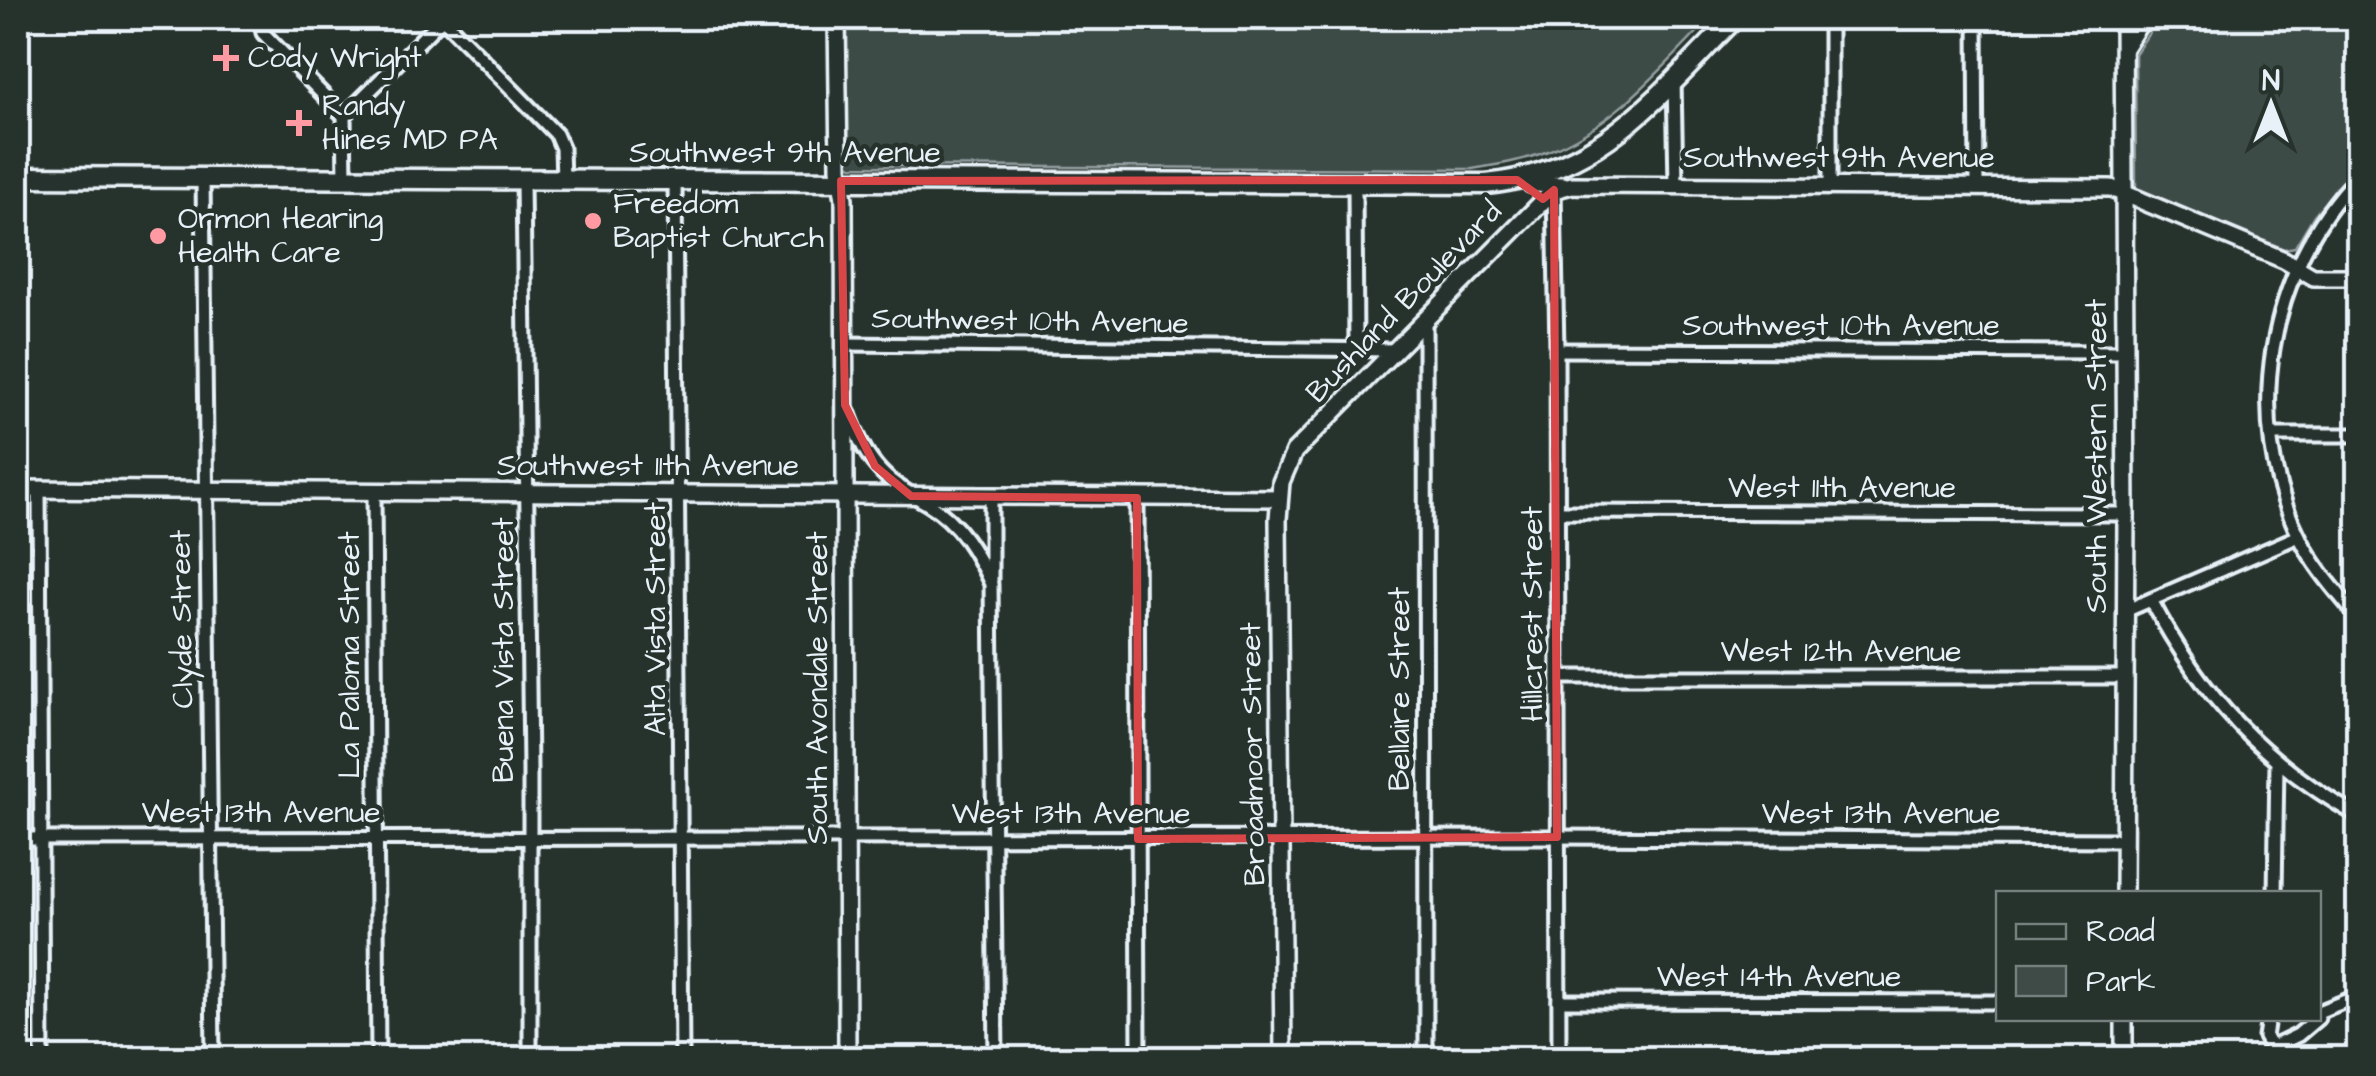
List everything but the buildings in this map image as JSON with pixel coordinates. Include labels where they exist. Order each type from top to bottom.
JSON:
[{"type":"main road","name":"Bushland Boulevard","points":[[1553,182],[1630,122],[1735,18]]},
{"type":"main road","name":"Southwest 9th Avenue","points":[[18,177],[1464,185],[1553,182]]},
{"type":"street","points":[[260,18],[262,33],[344,116],[345,179]]},
{"type":"street","points":[[344,116],[442,18],[556,134],[562,148],[563,180]]},
{"type":"street","name":"South Avondale Street","points":[[837,18],[844,199],[847,1058]]},
{"type":"street","points":[[1830,18],[1830,186]]},
{"type":"street","points":[[1976,18],[1977,187]]},
{"type":"street","name":"South Western Street","points":[[2123,18],[2124,891]]},
{"type":"street","points":[[2123,50],[2143,18]]},
{"type":"street","points":[[1674,79],[1676,185]]},
{"type":"street","points":[[1590,152],[1579,174],[1593,185]]},
{"type":"street","points":[[2358,176],[2333,205],[2296,268],[2272,356],[2268,397],[2271,435],[2286,502],[2299,536],[2319,571],[2358,618]]},
{"type":"street","name":"Clyde Street","points":[[204,178],[204,490],[213,1058]]},
{"type":"street","name":"Buena Vista Street","points":[[523,180],[530,1058]]},
{"type":"street","name":"Alta Vista Street","points":[[675,180],[682,1058]]},
{"type":"street","points":[[1524,182],[1536,194],[1529,214]]},
{"type":"street","name":"Southwest 9th Avenue","points":[[1553,182],[2111,188],[2284,260],[2312,278],[2358,277]]},
{"type":"street","name":"Bushland Boulevard","points":[[1294,452],[1529,214],[1553,182]]},
{"type":"street","name":"Hillcrest Street","points":[[1553,182],[1558,350],[1559,1058]]},
{"type":"street","points":[[1355,184],[1356,350]]},
{"type":"street","name":"Bellaire Street","points":[[1425,320],[1426,1058]]},
{"type":"street","name":"Southwest 10th Avenue","points":[[845,344],[1396,350]]},
{"type":"street","name":"Southwest 10th Avenue","points":[[1558,350],[2124,352]]},
{"type":"street","points":[[845,405],[862,447],[875,466],[911,496],[946,516],[976,551],[991,584]]},
{"type":"street","points":[[2271,435],[2358,435]]},
{"type":"street","name":"Broadmoor Street","points":[[1283,1058],[1279,498],[1281,482],[1294,452]]},
{"type":"street","name":"Southwest 11th Avenue","points":[[18,489],[1279,498]]},
{"type":"street","points":[[40,489],[42,1058]]},
{"type":"street","name":"La Paloma Street","points":[[374,492],[378,1058]]},
{"type":"street","points":[[990,497],[996,1058]]},
{"type":"street","points":[[1137,498],[1139,1058]]},
{"type":"street","name":"West 11th Avenue","points":[[1558,512],[2126,514]]},
{"type":"street","points":[[2126,611],[2299,536]]},
{"type":"street","points":[[2152,600],[2174,644],[2205,690],[2249,737],[2313,790],[2358,816]]},
{"type":"street","name":"West 12th Avenue","points":[[1558,677],[2123,677]]},
{"type":"street","points":[[2275,891],[2278,763]]},
{"type":"street","name":"West 13th Avenue","points":[[18,839],[2124,840]]},
{"type":"street","points":[[2321,1015],[2358,996]]},
{"type":"street","name":"West 14th Avenue","points":[[1559,1001],[1996,1002]]},
{"type":"street","points":[[2124,1021],[2124,1058]]},
{"type":"street","points":[[2268,1021],[2265,1037],[2275,1046],[2298,1035],[2314,1021]]},
{"type":"highlighted area","points":[[1517,180],[1543,199],[1554,190],[1557,837],[1138,839],[1137,498],[911,496],[875,466],[845,405],[841,181]]},
{"type":"green space","points":[[843,18],[1711,18],[1636,94],[1595,127],[1539,154],[1472,169],[852,166],[846,162]]},
{"type":"green space","points":[[2159,18],[2358,18],[2358,163],[2314,215],[2295,247],[2284,249],[2136,188],[2135,54]]},
{"type":"place","name":"Cody Wright","points":[[226,58]]},
{"type":"place","name":"Randy Hines MD PA","points":[[299,123]]},
{"type":"place","name":"Freedom Baptist Church","points":[[593,221]]},
{"type":"place","name":"Ormon Hearing Health Care","points":[[158,236]]}]
